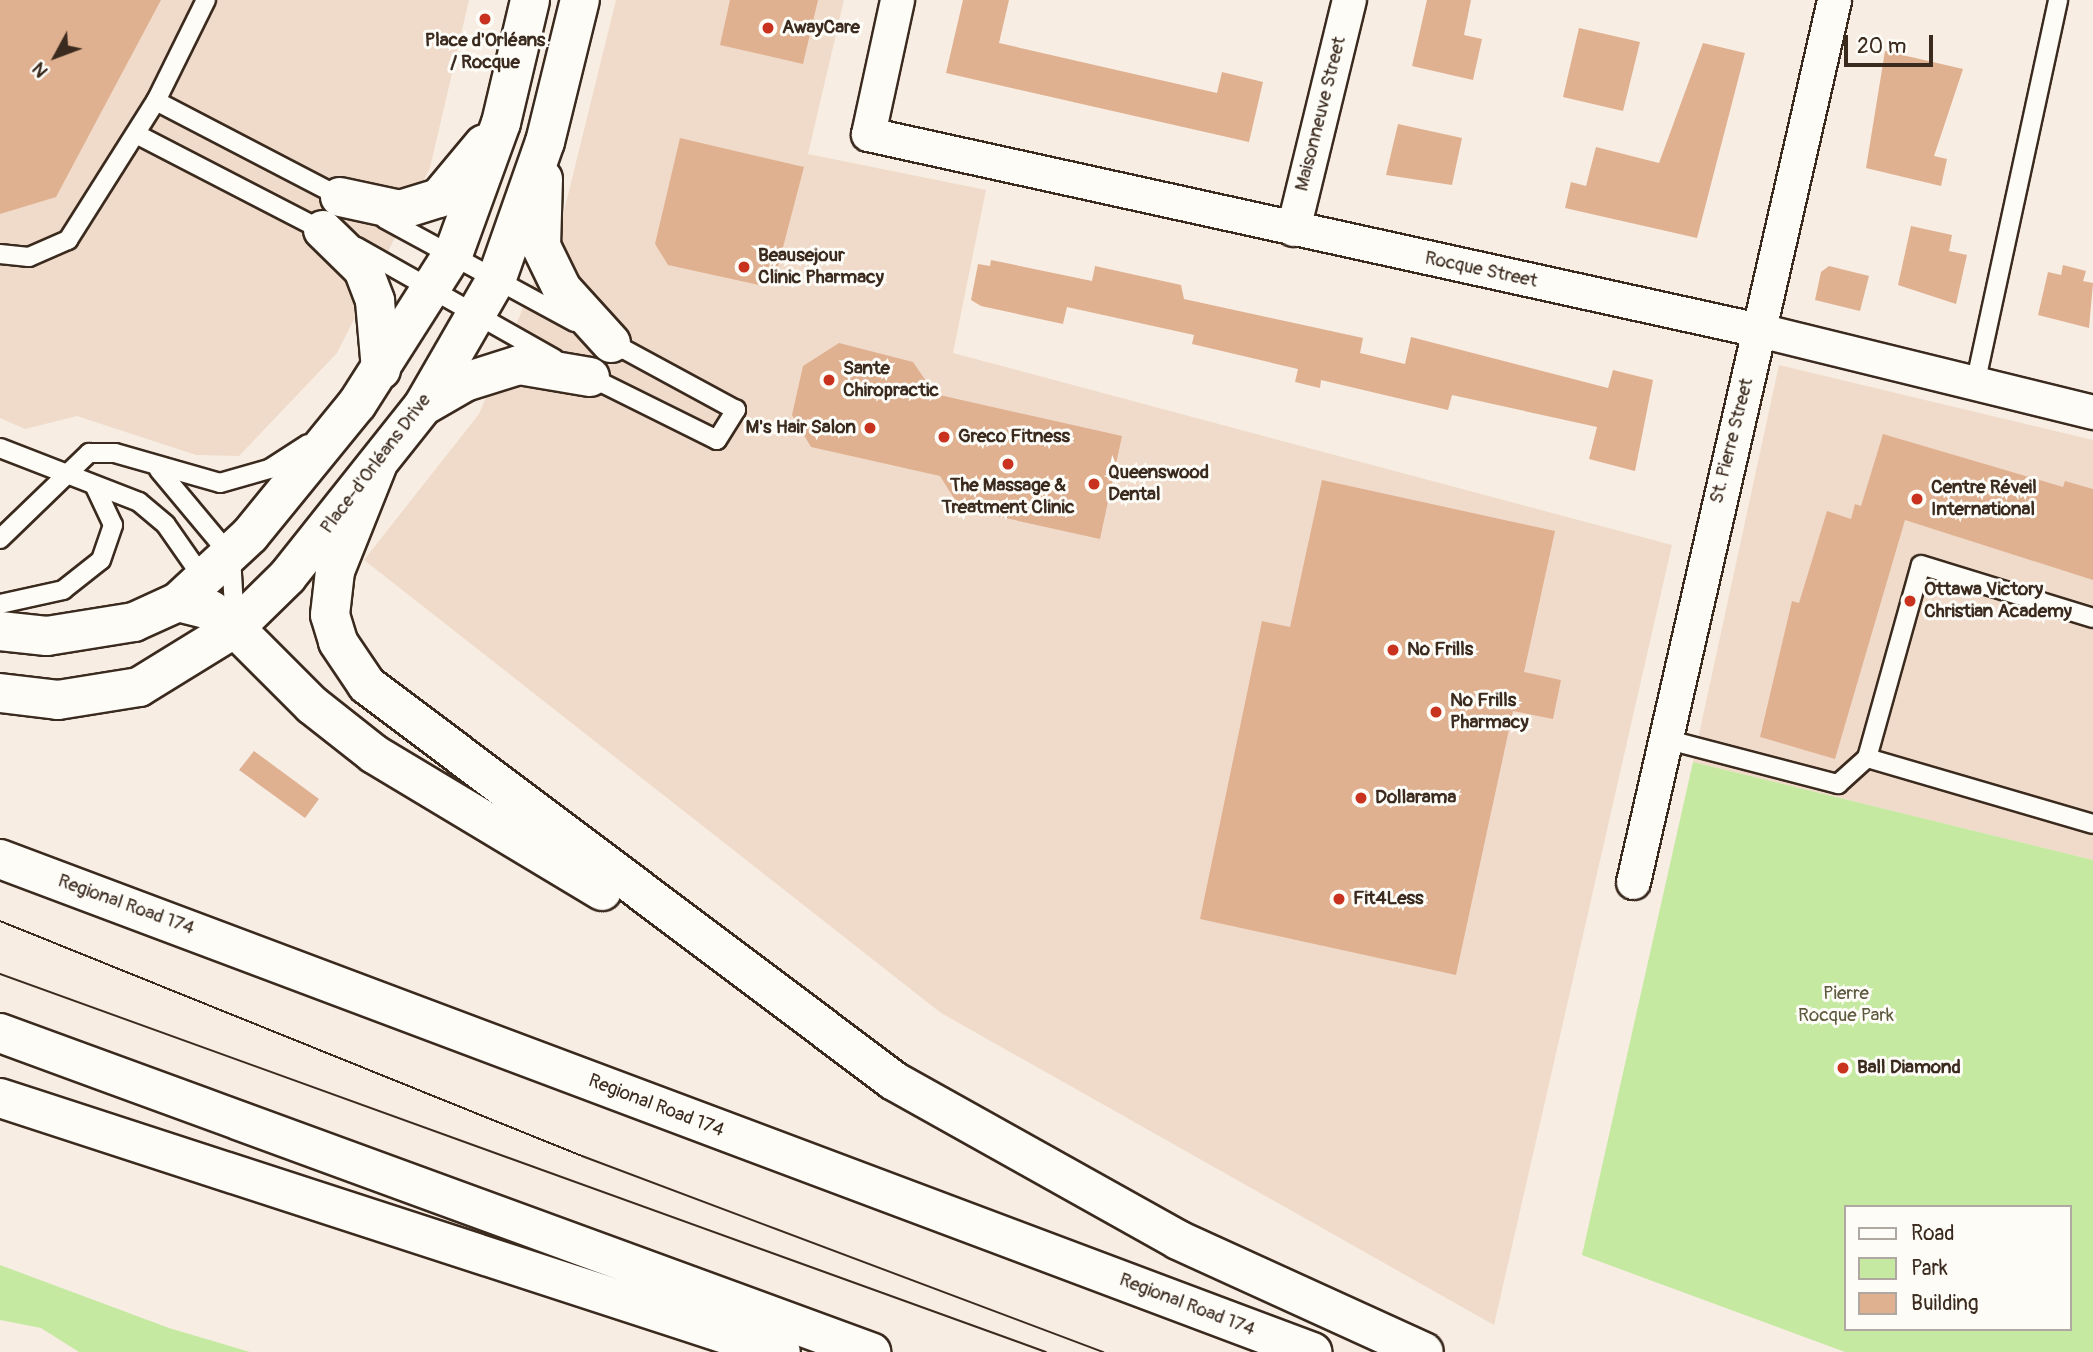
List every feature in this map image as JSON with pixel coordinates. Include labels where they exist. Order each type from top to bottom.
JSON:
[{"type":"main road","points":[[0,631],[47,636],[94,631],[134,622],[204,579],[357,404],[454,252],[501,123],[530,0]]},
{"type":"main road","name":"Place-d'Orléans Drive","points":[[0,693],[58,700],[139,687],[235,628],[287,578],[423,406],[497,278],[545,142],[580,0]]},
{"type":"main road","points":[[341,197],[400,210],[439,198],[501,123]]},
{"type":"main road","points":[[545,142],[541,246],[562,289],[611,343]]},
{"type":"main road","points":[[323,230],[363,270],[375,301],[381,370]]},
{"type":"main road","points":[[423,406],[466,382],[519,365],[590,377]]},
{"type":"main road","points":[[377,466],[335,571],[330,615],[351,666],[367,685],[768,991],[894,1081],[1014,1153],[1178,1240],[1424,1352]]},
{"type":"main road","points":[[204,579],[211,610],[235,628],[312,705],[374,754],[768,991]]},
{"type":"main road","name":"Regional Road 174","points":[[0,859],[1312,1352]]},
{"type":"main road","points":[[0,1033],[262,1132],[871,1352]]},
{"type":"main road","points":[[0,1048],[262,1132]]},
{"type":"main road","points":[[0,1098],[781,1352]]},
{"type":"street","name":"Rocque Street","points":[[897,0],[868,134],[1759,330],[1976,380],[2093,412]]},
{"type":"street","name":"Maisonneuve Street","points":[[1293,229],[1349,0]]},
{"type":"street","name":"St. Pierre Street","points":[[1633,882],[1661,738],[1759,330],[1834,0]]},
{"type":"lane","points":[[0,254],[29,257],[68,240],[156,101],[206,0]]},
{"type":"lane","points":[[1976,380],[2058,0]]},
{"type":"lane","points":[[136,134],[434,285],[475,317],[717,440],[736,410],[611,343],[454,252],[156,101]]},
{"type":"lane","points":[[0,539],[79,458],[100,451],[220,483],[248,478],[292,456],[357,404]]},
{"type":"lane","points":[[0,448],[151,511],[204,579],[235,628]]},
{"type":"lane","points":[[157,468],[204,579]]},
{"type":"lane","points":[[0,604],[63,590],[101,560],[113,526],[95,487]]},
{"type":"lane","points":[[1661,738],[1838,784],[1867,758],[1921,565],[2093,618]]},
{"type":"lane","points":[[1867,758],[2093,824]]},
{"type":"shaded area","points":[[0,0],[469,0],[430,168],[337,353],[239,456],[196,455],[77,416],[25,429],[0,418]]},
{"type":"shaded area","points":[[616,0],[844,0],[808,154],[986,190],[953,353],[1672,545],[1494,1325],[941,1013],[364,560],[479,414],[565,207]]},
{"type":"shaded area","name":"Ottawa Victory Christian Academy","points":[[1779,365],[2093,440],[2093,860],[1693,762]]},
{"type":"green space","name":"Pierre Rocque Park","points":[[1693,762],[2093,860],[2093,1352],[1845,1352],[1582,1255]]},
{"type":"green space","points":[[0,1265],[169,1328],[250,1352],[79,1352],[41,1328],[0,1320]]},
{"type":"building","points":[[0,0],[161,0],[56,197],[0,214]]},
{"type":"building","name":"AwayCare","points":[[730,0],[818,0],[803,64],[720,45]]},
{"type":"building","points":[[963,0],[1009,0],[999,43],[1217,93],[1222,72],[1263,82],[1249,142],[946,73]]},
{"type":"building","points":[[1427,0],[1471,0],[1464,35],[1482,39],[1473,80],[1412,66]]},
{"type":"building","points":[[1579,28],[1640,42],[1623,111],[1563,97]]},
{"type":"building","points":[[1703,43],[1745,53],[1697,238],[1565,208],[1571,182],[1586,186],[1596,147],[1659,163]]},
{"type":"building","points":[[1885,51],[1963,69],[1934,156],[1947,159],[1941,186],[1866,168]]},
{"type":"building","points":[[1398,124],[1462,138],[1452,185],[1386,175]]},
{"type":"building","points":[[680,138],[804,167],[776,274],[759,285],[668,265],[655,244]]},
{"type":"building","points":[[1911,226],[1952,235],[1949,251],[1967,255],[1956,304],[1898,285]]},
{"type":"building","points":[[991,260],[1092,281],[1095,266],[1181,285],[1184,299],[1363,338],[1360,353],[1405,364],[1411,337],[1608,388],[1613,370],[1653,380],[1635,471],[1589,459],[1597,427],[1452,395],[1448,410],[1321,380],[1320,388],[1295,382],[1298,369],[1192,344],[1194,335],[1067,307],[1063,324],[981,306],[971,300],[978,264],[990,266]]},
{"type":"building","points":[[2063,265],[2086,271],[2083,281],[2093,283],[2089,328],[2038,315],[2048,272],[2061,275]]},
{"type":"building","points":[[1829,266],[1869,276],[1860,311],[1815,300],[1821,272]]},
{"type":"building","points":[[839,343],[913,362],[935,394],[1122,436],[1100,539],[960,508],[940,476],[811,447],[792,415],[803,366]]},
{"type":"building","points":[[1883,434],[2063,487],[2065,481],[2093,489],[2093,580],[1905,520],[1835,759],[1760,737],[1792,601],[1799,603],[1827,511],[1851,519],[1855,504],[1861,506]]},
{"type":"building","points":[[1322,480],[1555,531],[1524,672],[1561,680],[1553,719],[1513,711],[1456,975],[1200,919],[1262,621],[1290,627]]},
{"type":"building","points":[[254,751],[319,799],[305,818],[239,770]]},
{"type":"tram line","points":[[0,921],[582,1156],[1103,1352]]},
{"type":"tram line","points":[[0,974],[1046,1352]]},
{"type":"place","name":"Place d'Orléans / Rocque","points":[[485,19]]},
{"type":"place","name":"AwayCare","points":[[768,28]]},
{"type":"place","name":"Beausejour Clinic Pharmacy","points":[[744,267]]},
{"type":"place","name":"Sante Chiropractic","points":[[829,380]]},
{"type":"place","name":"M's Hair Salon","points":[[870,428]]},
{"type":"place","name":"Greco Fitness","points":[[944,437]]},
{"type":"place","name":"The Massage & Treatment Clinic","points":[[1008,464]]},
{"type":"place","name":"Queenswood Dental","points":[[1094,484]]},
{"type":"place","name":"Centre Réveil International","points":[[1917,499]]},
{"type":"place","name":"Ottawa Victory Christian Academy","points":[[1910,601]]},
{"type":"place","name":"No Frills","points":[[1393,650]]},
{"type":"place","name":"No Frills Pharmacy","points":[[1436,712]]},
{"type":"place","name":"Dollarama","points":[[1361,798]]},
{"type":"place","name":"Fit4Less","points":[[1339,899]]},
{"type":"place","name":"Ball Diamond","points":[[1843,1068]]}]
